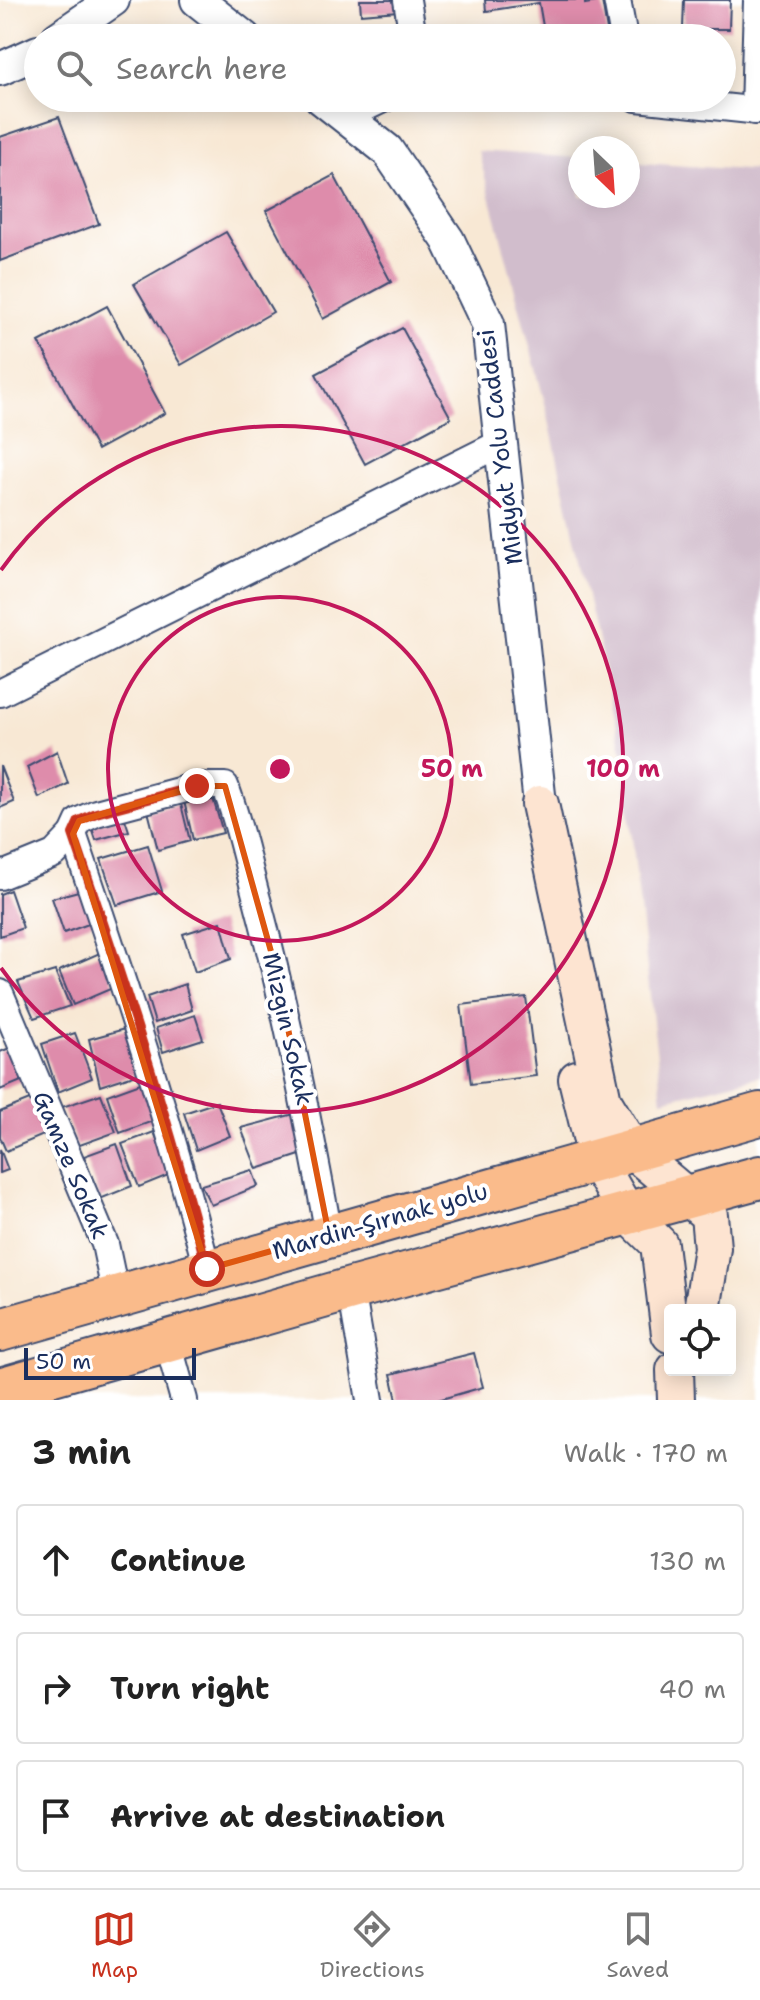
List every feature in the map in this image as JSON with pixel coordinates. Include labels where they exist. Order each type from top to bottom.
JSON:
[{"type":"highway","name":"Mardin-Şırnak yolu","points":[[0,1330],[760,1114]]},
{"type":"highway","points":[[0,1389],[760,1177]]},
{"type":"main road","points":[[540,804],[627,1213],[659,1244],[666,1304]]},
{"type":"main road","points":[[615,1156],[691,1197],[709,1215],[712,1248],[703,1304]]},
{"type":"main road","points":[[675,1376],[676,1400]]},
{"type":"main road","points":[[697,1400],[699,1376]]},
{"type":"street","points":[[78,24],[113,0]]},
{"type":"street","points":[[197,0],[227,24]]},
{"type":"street","points":[[407,0],[411,24]]},
{"type":"street","points":[[617,0],[621,24]]},
{"type":"street","points":[[736,109],[757,111],[757,0]]},
{"type":"street","points":[[0,69],[24,58]]},
{"type":"street","name":"Midyat Yolu Caddesi","points":[[339,112],[387,150],[448,240],[488,324],[540,804]]},
{"type":"street","points":[[0,693],[501,443]]},
{"type":"street","name":"Mizgin Sokak","points":[[73,834],[79,821],[96,813],[197,786],[225,786],[240,823],[299,1076],[329,1235]]},
{"type":"street","points":[[0,876],[54,854],[73,834],[119,967],[182,1172],[207,1269]]},
{"type":"street","name":"Gamze Sokak","points":[[0,993],[105,1244],[116,1296]]},
{"type":"street","points":[[351,1289],[370,1400]]},
{"type":"street","points":[[168,1343],[184,1400]]},
{"type":"highlighted area","points":[[197,786],[225,786],[277,973],[329,1235],[207,1269],[73,834],[79,821]]},
{"type":"shaded area","points":[[478,151],[568,157],[568,208],[640,208],[640,163],[760,171],[760,1076],[662,1100],[622,749],[546,407]]},
{"type":"building","points":[[360,0],[397,0],[398,11],[361,14]]},
{"type":"building","points":[[485,0],[585,0],[585,4],[602,1],[606,24],[543,24],[539,3],[486,11]]},
{"type":"building","points":[[684,0],[730,0],[729,24],[683,24]]},
{"type":"building","points":[[59,117],[99,224],[0,261],[0,137]]},
{"type":"building","points":[[334,175],[391,282],[323,319],[266,211]]},
{"type":"building","points":[[226,232],[273,312],[181,365],[134,284]]},
{"type":"building","points":[[107,306],[165,413],[97,450],[39,342]]},
{"type":"building","points":[[402,328],[451,418],[365,464],[316,374]]},
{"type":"building","points":[[57,751],[68,784],[39,798],[27,767]]},
{"type":"building","points":[[0,766],[14,802],[0,808]]},
{"type":"building","points":[[212,795],[223,833],[193,840],[184,801]]},
{"type":"building","points":[[181,804],[190,841],[158,850],[148,811]]},
{"type":"building","points":[[124,816],[129,831],[96,840],[91,825]]},
{"type":"building","points":[[148,845],[162,891],[117,905],[101,859]]},
{"type":"building","points":[[86,889],[94,922],[64,933],[52,898]]},
{"type":"building","points":[[10,890],[23,928],[0,936],[0,894]]},
{"type":"building","points":[[221,922],[231,959],[195,972],[183,934]]},
{"type":"building","points":[[104,951],[115,987],[73,1005],[59,971]]},
{"type":"building","points":[[55,971],[70,1006],[34,1018],[18,982]]},
{"type":"building","points":[[185,984],[192,1010],[155,1023],[147,997]]},
{"type":"building","points":[[526,997],[536,1076],[471,1084],[461,1005]]},
{"type":"building","points":[[195,1015],[203,1039],[163,1052],[156,1028]]},
{"type":"building","points":[[128,1028],[140,1073],[100,1086],[89,1039]]},
{"type":"building","points":[[75,1033],[92,1078],[58,1092],[42,1044]]},
{"type":"building","points":[[12,1047],[26,1079],[0,1090],[0,1052]]},
{"type":"building","points":[[143,1082],[156,1120],[120,1133],[107,1095]]},
{"type":"building","points":[[101,1094],[116,1132],[77,1146],[62,1107]]},
{"type":"building","points":[[32,1099],[46,1134],[6,1151],[0,1137],[0,1112]]},
{"type":"building","points":[[217,1102],[230,1136],[196,1150],[184,1113]]},
{"type":"building","points":[[298,1113],[309,1152],[257,1169],[241,1128]]},
{"type":"building","points":[[154,1132],[171,1174],[139,1187],[122,1144]]},
{"type":"building","points":[[117,1144],[132,1186],[100,1199],[84,1156]]},
{"type":"building","points":[[0,1149],[8,1170],[0,1173]]},
{"type":"building","points":[[252,1170],[258,1186],[211,1205],[201,1185]]},
{"type":"building","points":[[474,1353],[483,1387],[438,1400],[397,1400],[391,1374]]},
{"type":"route","points":[[197,786],[96,813],[79,821],[73,834],[119,967],[186,1186],[207,1269]]}]
